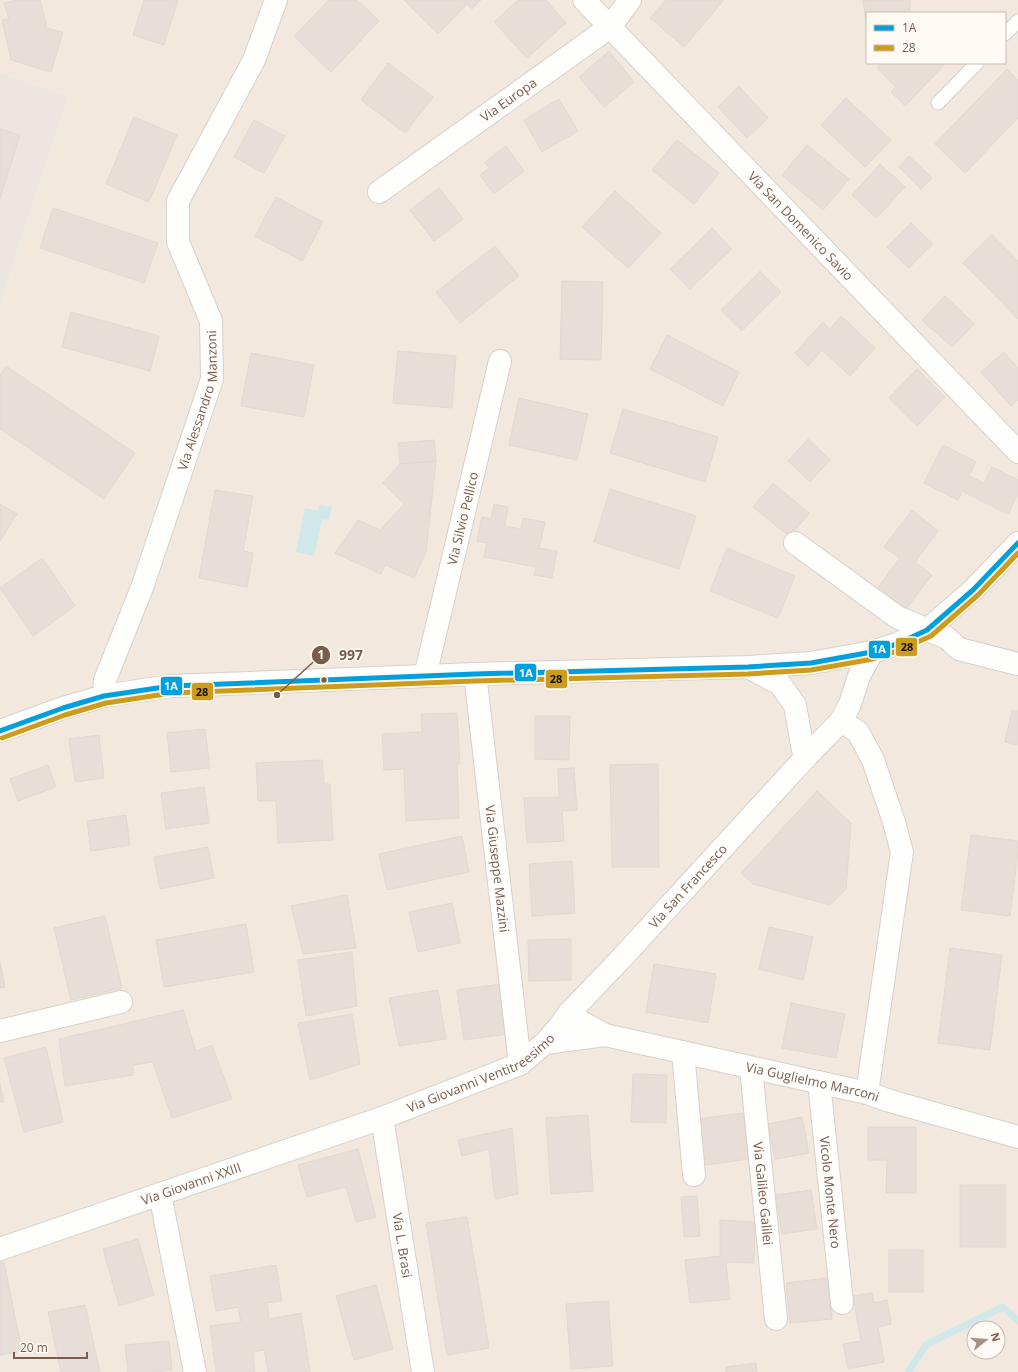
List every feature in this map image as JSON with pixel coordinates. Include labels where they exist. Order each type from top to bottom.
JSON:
[{"type":"street","name":"Via Alessandro Manzoni","points":[[104,696],[105,680],[143,585],[212,379],[211,321],[178,242],[178,201],[254,60],[276,0]]},
{"type":"street","name":"Via San Domenico Savio","points":[[584,0],[1018,452]]},
{"type":"street","name":"Via Europa","points":[[379,192],[610,27],[630,0]]},
{"type":"street","name":"Via Silvio Pellico","points":[[425,676],[500,361]]},
{"type":"street","points":[[795,543],[897,617],[947,638],[959,649],[1018,664]]},
{"type":"street","points":[[0,731],[63,708],[104,696],[171,686],[475,674],[748,667],[811,663],[872,652],[897,644],[927,630],[973,590],[1018,543]]},
{"type":"street","name":"Via San Francesco","points":[[569,1013],[841,721],[850,704],[859,676],[872,652]]},
{"type":"street","points":[[748,667],[780,684],[795,705],[802,745],[806,758]]},
{"type":"street","name":"Via Giuseppe Mazzini","points":[[475,674],[520,1064]]},
{"type":"street","points":[[841,721],[858,732],[873,760],[894,822],[902,852],[867,1093]]},
{"type":"street","points":[[0,1031],[122,1002]]},
{"type":"street","name":"Via Giovanni Ventitreesimo","points":[[382,1118],[520,1064],[545,1043],[569,1013]]},
{"type":"street","name":"Via Guglielmo Marconi","points":[[569,1013],[583,1023],[605,1035],[867,1093],[890,1101],[1018,1137]]},
{"type":"street","name":"Via Guglielmo Marconi","points":[[545,1043],[605,1035]]},
{"type":"street","points":[[683,1052],[694,1175]]},
{"type":"street","name":"Via Galileo Galilei","points":[[751,1068],[776,1319]]},
{"type":"street","name":"Vicolo Monte Nero","points":[[819,1082],[842,1303]]},
{"type":"street","name":"Via Giovanni XXIII","points":[[0,1249],[382,1118]]},
{"type":"street","name":"Via L. Brasi","points":[[382,1118],[423,1372]]},
{"type":"street","points":[[160,1194],[195,1372]]},
{"type":"lane","points":[[1006,33],[1018,21]]},
{"type":"lane","points":[[938,103],[976,64]]},
{"type":"shaded area","points":[[0,0],[1018,0],[1018,1372],[0,1372],[0,304],[68,98],[0,73]]},
{"type":"shaded area","points":[[0,73],[68,97],[0,304]]},
{"type":"water","points":[[319,505],[332,507],[329,520],[322,519],[314,556],[296,552],[305,508],[318,511]]},
{"type":"building","points":[[16,0],[40,0],[47,28],[63,32],[51,72],[11,60],[2,20],[9,19],[4,3]]},
{"type":"building","points":[[144,0],[178,0],[164,45],[133,35]]},
{"type":"building","points":[[329,0],[357,0],[379,21],[331,72],[294,36]]},
{"type":"building","points":[[404,0],[463,0],[467,4],[438,34]]},
{"type":"building","points":[[463,0],[481,0],[472,9]]},
{"type":"building","points":[[518,0],[546,0],[566,23],[527,58],[494,22]]},
{"type":"building","points":[[666,0],[723,1],[684,47],[650,18]]},
{"type":"building","points":[[863,0],[910,0],[910,9],[900,12],[866,12],[866,23]]},
{"type":"building","points":[[910,9],[912,12],[900,12]]},
{"type":"building","points":[[609,51],[634,82],[604,107],[579,77]]},
{"type":"building","points":[[388,63],[433,97],[405,133],[361,100]]},
{"type":"building","points":[[881,64],[945,64],[905,106],[891,92],[896,87],[877,68]]},
{"type":"building","points":[[1007,69],[1018,80],[1018,118],[965,173],[935,144]]},
{"type":"building","points":[[739,86],[768,118],[747,138],[718,107]]},
{"type":"building","points":[[846,98],[891,140],[865,167],[821,125]]},
{"type":"building","points":[[559,99],[578,131],[542,152],[524,120]]},
{"type":"building","points":[[134,117],[177,135],[149,202],[106,184]]},
{"type":"building","points":[[254,120],[285,136],[264,173],[234,157]]},
{"type":"building","points":[[0,129],[20,135],[0,199]]},
{"type":"building","points":[[677,140],[719,173],[694,204],[652,170]]},
{"type":"building","points":[[807,145],[849,179],[823,210],[782,175]]},
{"type":"building","points":[[506,146],[524,171],[494,194],[480,175],[489,168],[485,162]]},
{"type":"building","points":[[909,156],[932,178],[921,189],[899,167]]},
{"type":"building","points":[[880,164],[905,187],[876,218],[852,195]]},
{"type":"building","points":[[439,188],[463,219],[434,241],[410,210]]},
{"type":"building","points":[[615,191],[661,233],[628,268],[582,227]]},
{"type":"building","points":[[276,197],[323,222],[302,261],[255,236]]},
{"type":"building","points":[[53,208],[158,243],[144,283],[40,248]]},
{"type":"building","points":[[911,223],[933,244],[909,268],[887,247]]},
{"type":"building","points":[[712,228],[732,249],[690,289],[670,269]]},
{"type":"building","points":[[992,235],[1018,261],[1018,319],[963,263]]},
{"type":"building","points":[[495,246],[519,276],[460,323],[436,292]]},
{"type":"building","points":[[760,271],[781,292],[742,331],[721,310]]},
{"type":"building","points":[[562,281],[603,282],[601,360],[560,359]]},
{"type":"building","points":[[945,296],[974,324],[952,347],[922,320]]},
{"type":"building","points":[[71,312],[159,336],[150,371],[62,347]]},
{"type":"building","points":[[841,316],[875,348],[850,376],[822,350],[808,366],[795,353],[823,322],[830,329]]},
{"type":"building","points":[[667,335],[739,372],[723,406],[650,369]]},
{"type":"building","points":[[398,351],[456,356],[452,408],[393,403]]},
{"type":"building","points":[[1004,352],[1018,368],[1018,400],[1011,406],[981,372]]},
{"type":"building","points":[[251,353],[314,365],[304,417],[241,406]]},
{"type":"building","points":[[6,366],[135,453],[104,499],[0,429],[0,375]]},
{"type":"building","points":[[917,369],[945,397],[917,426],[889,398]]},
{"type":"building","points":[[519,398],[588,414],[577,460],[509,445]]},
{"type":"building","points":[[623,409],[718,437],[705,482],[610,453]]},
{"type":"building","points":[[808,439],[830,460],[810,482],[788,461]]},
{"type":"building","points":[[434,440],[436,461],[400,464],[398,443]]},
{"type":"building","points":[[943,445],[976,462],[969,476],[984,483],[992,467],[1018,480],[1018,494],[1008,514],[962,491],[958,500],[924,483]]},
{"type":"building","points":[[436,461],[426,552],[414,578],[385,565],[381,574],[335,553],[358,520],[380,530],[404,504],[383,483],[400,464]]},
{"type":"building","points":[[773,483],[809,513],[790,537],[753,507]]},
{"type":"building","points":[[610,489],[696,516],[679,569],[594,542]]},
{"type":"building","points":[[215,490],[253,496],[243,551],[253,553],[247,587],[199,578]]},
{"type":"building","points":[[0,504],[17,514],[0,541]]},
{"type":"building","points":[[494,504],[508,507],[505,526],[521,529],[523,518],[545,522],[539,548],[557,551],[552,578],[534,575],[536,567],[484,557],[487,543],[477,541],[482,517],[491,519]]},
{"type":"building","points":[[912,510],[938,531],[915,562],[932,575],[906,609],[878,587],[900,558],[884,547]]},
{"type":"building","points":[[727,548],[795,576],[778,618],[710,591]]},
{"type":"building","points":[[42,558],[75,606],[33,636],[0,588]]},
{"type":"building","points":[[1012,710],[1018,711],[1018,745],[1005,742]]},
{"type":"building","points":[[457,713],[460,764],[457,764],[459,818],[406,821],[404,769],[384,770],[382,734],[422,732],[421,714]]},
{"type":"building","points":[[535,716],[570,716],[569,760],[535,759]]},
{"type":"building","points":[[205,729],[210,768],[171,772],[167,733]]},
{"type":"building","points":[[99,735],[104,778],[75,782],[69,739]]},
{"type":"building","points":[[322,760],[324,784],[330,784],[333,840],[278,843],[276,801],[258,801],[256,763]]},
{"type":"building","points":[[658,764],[659,867],[612,867],[610,765]]},
{"type":"building","points":[[48,765],[56,787],[18,801],[10,779]]},
{"type":"building","points":[[574,768],[577,810],[562,811],[564,841],[527,843],[524,798],[559,797],[558,769]]},
{"type":"building","points":[[204,787],[209,823],[166,829],[161,793]]},
{"type":"building","points":[[817,791],[851,823],[846,889],[830,905],[753,884],[741,873]]},
{"type":"building","points":[[126,815],[130,845],[91,851],[87,821]]},
{"type":"building","points":[[971,835],[1018,841],[1010,916],[961,910]]},
{"type":"building","points":[[462,836],[469,872],[387,890],[379,854]]},
{"type":"building","points":[[208,847],[214,878],[160,889],[154,857]]},
{"type":"building","points":[[572,861],[575,913],[532,916],[529,864]]},
{"type":"building","points":[[347,895],[356,948],[303,954],[291,906]]},
{"type":"building","points":[[452,903],[460,943],[418,952],[409,912]]},
{"type":"building","points":[[105,916],[122,988],[71,1000],[54,928]]},
{"type":"building","points":[[246,924],[254,972],[164,987],[156,940]]},
{"type":"building","points":[[769,927],[813,937],[803,980],[759,969]]},
{"type":"building","points":[[571,939],[571,980],[529,981],[528,940]]},
{"type":"building","points":[[950,948],[1002,955],[990,1050],[938,1043]]},
{"type":"building","points":[[352,952],[357,1006],[306,1016],[298,960]]},
{"type":"building","points":[[0,962],[5,987],[0,988]]},
{"type":"building","points":[[654,964],[716,974],[708,1023],[646,1012]]},
{"type":"building","points":[[501,984],[508,1034],[464,1040],[457,990]]},
{"type":"building","points":[[438,990],[446,1039],[399,1046],[389,998]]},
{"type":"building","points":[[791,1003],[845,1014],[836,1058],[782,1048]]},
{"type":"building","points":[[183,1010],[196,1051],[212,1045],[232,1099],[172,1118],[153,1062],[133,1065],[133,1075],[65,1086],[59,1039]]},
{"type":"building","points":[[352,1014],[360,1064],[310,1080],[298,1023]]},
{"type":"building","points":[[46,1047],[63,1122],[24,1132],[4,1058]]},
{"type":"building","points":[[633,1074],[667,1075],[666,1123],[631,1122]]},
{"type":"building","points":[[0,1084],[4,1102],[0,1102]]},
{"type":"building","points":[[743,1113],[749,1159],[705,1165],[698,1119]]},
{"type":"building","points":[[588,1115],[593,1191],[551,1194],[546,1118]]},
{"type":"building","points":[[802,1117],[809,1153],[775,1159],[768,1124]]},
{"type":"building","points":[[868,1127],[916,1127],[916,1193],[886,1193],[887,1160],[868,1160]]},
{"type":"building","points":[[512,1128],[518,1194],[495,1199],[489,1149],[462,1156],[458,1140]]},
{"type":"building","points":[[358,1149],[376,1217],[356,1222],[346,1187],[307,1197],[298,1165]]},
{"type":"building","points":[[960,1185],[1005,1185],[1005,1247],[960,1247]]},
{"type":"building","points":[[811,1190],[817,1229],[782,1234],[776,1195]]},
{"type":"building","points":[[697,1196],[700,1236],[684,1237],[681,1197]]},
{"type":"building","points":[[467,1217],[489,1348],[447,1355],[426,1223]]},
{"type":"building","points":[[720,1220],[755,1222],[754,1263],[726,1262],[730,1299],[690,1303],[685,1260],[720,1256]]},
{"type":"building","points":[[138,1239],[154,1295],[119,1306],[103,1249]]},
{"type":"building","points":[[889,1250],[923,1250],[923,1292],[889,1292]]},
{"type":"building","points":[[4,1262],[22,1351],[0,1355],[0,1263]]},
{"type":"building","points":[[276,1265],[282,1301],[267,1303],[269,1319],[301,1313],[310,1372],[268,1372],[264,1350],[253,1352],[255,1372],[216,1372],[210,1326],[241,1322],[238,1307],[216,1311],[210,1276]]},
{"type":"building","points":[[827,1278],[832,1319],[790,1323],[786,1283]]},
{"type":"building","points":[[376,1285],[393,1349],[354,1360],[336,1296]]},
{"type":"building","points":[[872,1293],[874,1303],[887,1300],[891,1324],[878,1327],[884,1362],[848,1369],[843,1344],[861,1341],[853,1296]]},
{"type":"building","points":[[608,1301],[613,1366],[571,1369],[566,1304]]},
{"type":"building","points":[[85,1305],[100,1372],[61,1372],[48,1312]]},
{"type":"building","points":[[169,1341],[172,1370],[128,1372],[125,1345]]},
{"type":"building","points":[[756,1363],[757,1372],[726,1372],[726,1367]]},
{"type":"waterway","points":[[908,1372],[927,1344],[1003,1307],[1018,1321]]},
{"type":"transit line","name":"1A","points":[[0,731],[63,708],[104,696],[171,686],[475,674],[748,667],[811,663],[872,652],[897,644],[927,630],[973,590],[1018,543]]},
{"type":"transit line","name":"28","points":[[2,738],[65,715],[106,703],[172,693],[475,681],[748,674],[811,670],[873,659],[900,650],[931,636],[978,595],[1018,553]]},
{"type":"place","name":"997","points":[[277,695]]}]
